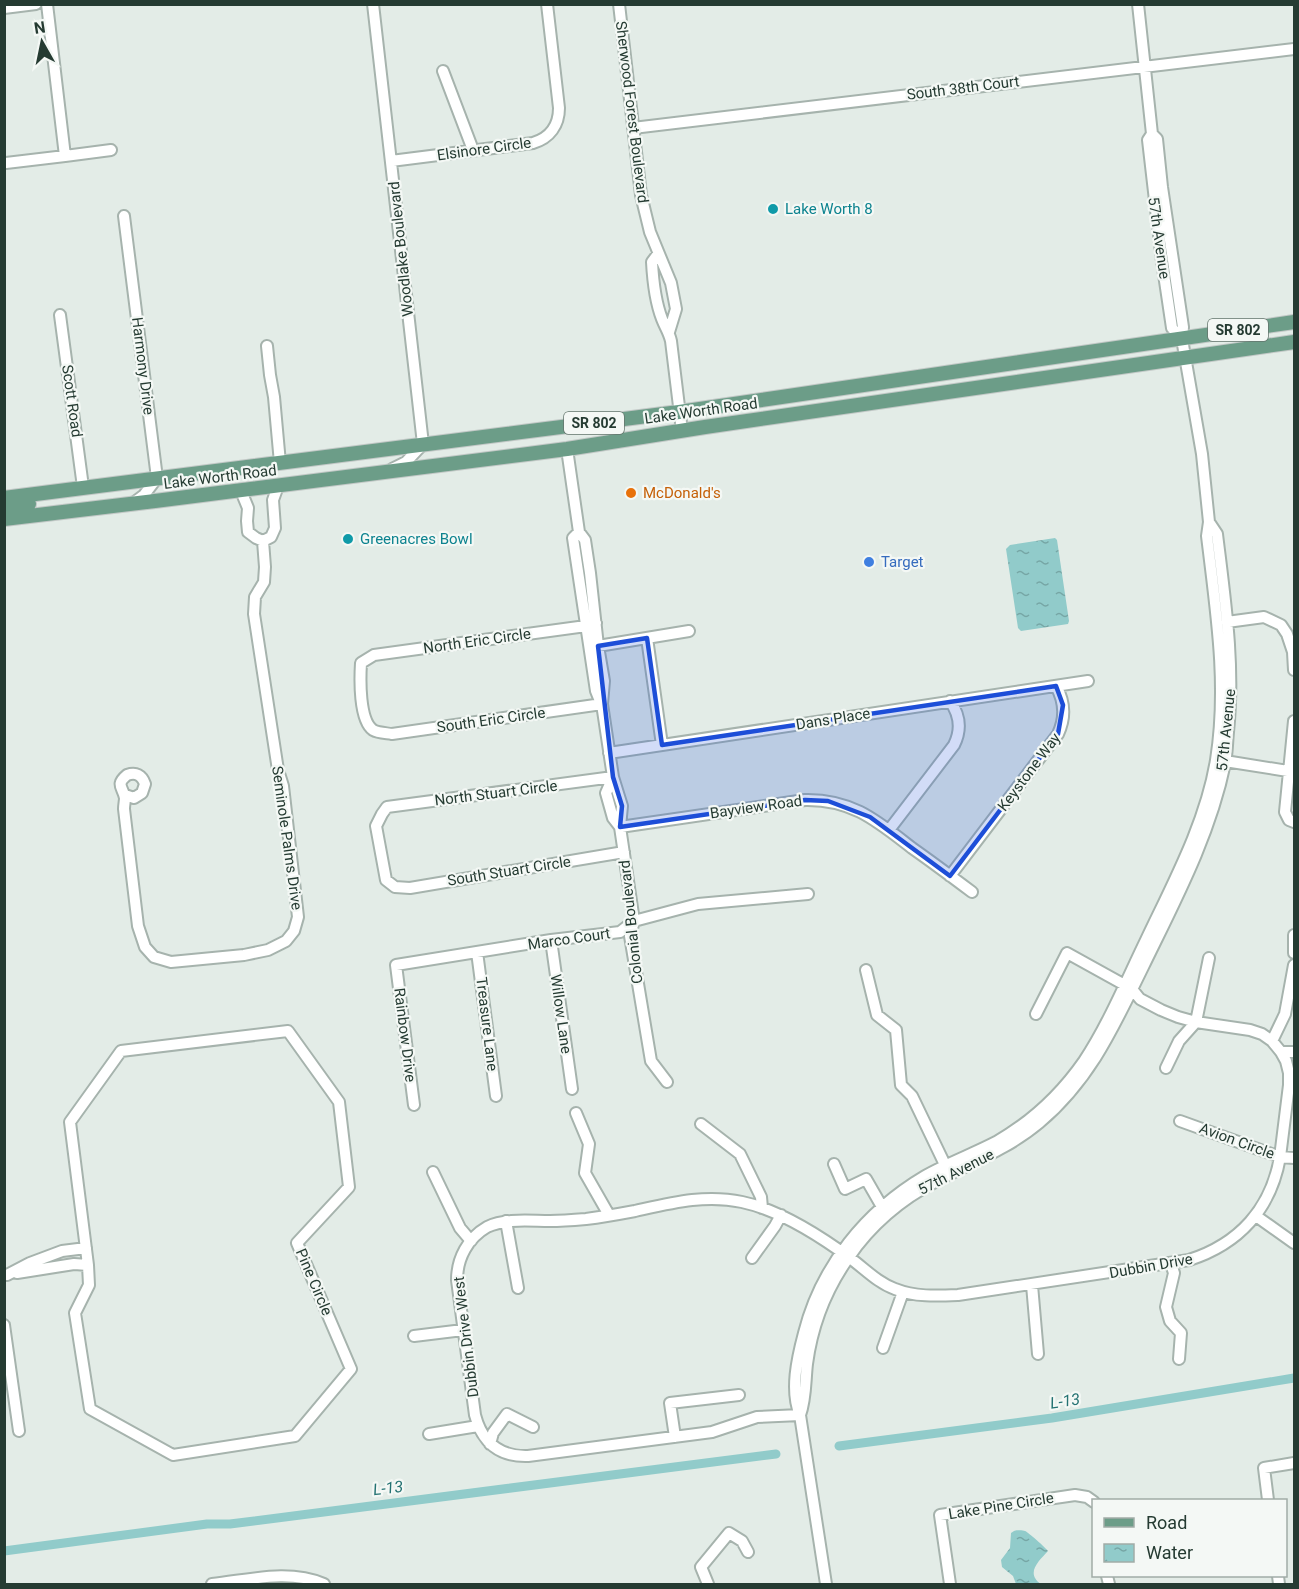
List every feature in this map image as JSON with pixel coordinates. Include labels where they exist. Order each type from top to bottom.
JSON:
[{"type":"main road","name":"Lake Worth Road","points":[[4,498],[679,412],[1294,322]]},
{"type":"main road","name":"Lake Worth Road","points":[[4,519],[567,449],[1294,342]]},
{"type":"main road","points":[[931,394],[940,383],[949,379],[1009,371],[1025,361]]},
{"type":"main road","points":[[820,411],[841,400],[915,388],[923,384],[931,375]]},
{"type":"main road","points":[[167,500],[174,485],[259,475],[280,463]]},
{"type":"main road","points":[[4,507],[44,501],[83,487]]},
{"type":"street","points":[[4,8],[36,4]]},
{"type":"street","points":[[47,4],[65,156]]},
{"type":"street","name":"Woodlake Boulevard","points":[[373,4],[423,444]]},
{"type":"street","name":"Elsinore Circle","points":[[391,161],[539,141],[549,135],[556,126],[559,108],[547,4]]},
{"type":"street","name":"Sherwood Forest Boulevard","points":[[619,4],[641,195],[650,232],[671,283],[676,309],[669,332],[682,431]]},
{"type":"street","name":"57th Avenue","points":[[800,1415],[805,1403],[807,1363],[816,1323],[845,1255],[868,1233],[885,1211],[948,1170],[1011,1143],[1038,1124],[1059,1105],[1092,1065],[1104,1046],[1185,857],[1203,812],[1216,761],[1222,672],[1207,536],[1209,522],[1202,454],[1186,358],[1182,339],[1172,328],[1162,261],[1148,140],[1152,134],[1138,4]]},
{"type":"street","name":"South 38th Court","points":[[633,128],[1294,49]]},
{"type":"street","points":[[443,70],[473,150]]},
{"type":"street","points":[[6,163],[111,150]]},
{"type":"street","name":"Harmony Drive","points":[[124,216],[157,478]]},
{"type":"street","name":"Sherwood Forest Boulevard","points":[[658,254],[652,262],[653,277],[662,321],[669,332]]},
{"type":"street","name":"Scott Road","points":[[60,315],[83,487]]},
{"type":"street","points":[[267,346],[280,463]]},
{"type":"street","points":[[382,473],[406,462],[423,444]]},
{"type":"street","points":[[567,449],[579,532],[585,540],[591,625]]},
{"type":"street","points":[[131,505],[144,495],[157,478]]},
{"type":"street","name":"Seminole Palms Drive","points":[[125,795],[124,808],[138,926],[146,947],[154,957],[171,962],[244,955],[268,950],[286,941],[294,931],[298,917],[282,786],[254,614],[255,597],[264,582],[263,541],[271,537],[275,528],[273,500],[278,486]]},
{"type":"street","points":[[242,491],[248,508],[248,531],[263,541]]},
{"type":"street","name":"57th Avenue","points":[[1128,987],[1194,861],[1212,814],[1225,761],[1231,707],[1230,654],[1217,534],[1209,522]]},
{"type":"street","points":[[1227,622],[1264,617],[1281,625],[1287,634],[1293,652],[1294,670]]},
{"type":"street","name":"Colonial Boulevard","points":[[591,625],[594,647],[604,681],[602,704],[613,777],[606,792],[614,818],[620,826],[634,921],[630,936],[651,1061],[667,1082]]},
{"type":"street","name":"North Eric Circle","points":[[381,732],[374,731],[365,720],[360,680],[361,663],[374,655],[591,625]]},
{"type":"street","points":[[594,647],[689,631]]},
{"type":"street","points":[[647,638],[662,745]]},
{"type":"street","points":[[1056,686],[1088,681]]},
{"type":"street","name":"Dans Place","points":[[609,753],[1056,686]]},
{"type":"street","name":"Keystone Way","points":[[950,876],[1058,734],[1064,711],[1056,686]]},
{"type":"street","points":[[888,830],[954,745],[959,733],[959,720],[950,701]]},
{"type":"street","name":"South Eric Circle","points":[[381,732],[392,734],[602,704]]},
{"type":"street","points":[[1294,721],[1292,772],[1285,812],[1289,820],[1294,822]]},
{"type":"street","points":[[1225,761],[1292,772]]},
{"type":"street","name":"North Stuart Circle","points":[[395,887],[386,880],[376,826],[387,807],[613,777]]},
{"type":"street","name":"Bayview Road","points":[[620,826],[810,800],[828,801],[852,808],[870,817],[972,892]]},
{"type":"street","name":"South Stuart Circle","points":[[395,887],[410,888],[624,852]]},
{"type":"street","name":"Marco Court","points":[[396,965],[551,940],[620,932],[634,921],[698,904],[808,894]]},
{"type":"street","points":[[1294,935],[1294,953]]},
{"type":"street","name":"Willow Lane","points":[[551,940],[572,1089]]},
{"type":"street","name":"Treasure Lane","points":[[477,952],[496,1096]]},
{"type":"street","name":"Dubbin Drive","points":[[845,1255],[881,1282],[903,1292],[947,1296],[1171,1264],[1200,1257],[1235,1237],[1256,1216],[1271,1190],[1280,1157],[1289,1079],[1288,1067],[1281,1052],[1272,1041],[1250,1030],[1196,1022],[1161,1010],[1140,999],[1128,987],[1067,953],[1036,1014]]},
{"type":"street","points":[[1166,1068],[1179,1041],[1196,1022],[1209,958]]},
{"type":"street","name":"Rainbow Drive","points":[[396,965],[414,1105]]},
{"type":"street","points":[[1272,1041],[1285,1014],[1294,965]]},
{"type":"street","points":[[866,970],[877,1015],[896,1030],[901,1085],[912,1096],[948,1170]]},
{"type":"street","name":"Pine Circle","points":[[288,1031],[339,1102],[349,1187],[297,1243],[351,1369],[295,1436],[173,1455],[90,1409],[75,1313],[89,1285],[88,1265],[70,1122],[121,1051],[288,1031]]},
{"type":"street","points":[[1281,1052],[1294,1052]]},
{"type":"street","points":[[576,1113],[589,1144],[585,1173],[609,1215]]},
{"type":"street","name":"Avion Circle","points":[[1180,1121],[1280,1157],[1294,1158]]},
{"type":"street","points":[[701,1124],[740,1154],[761,1197],[762,1208]]},
{"type":"street","points":[[834,1164],[845,1189],[866,1179],[885,1211]]},
{"type":"street","points":[[434,1172],[460,1228],[471,1241],[488,1227],[506,1221],[554,1221],[609,1215],[675,1201],[702,1198],[743,1202],[780,1215],[845,1255]]},
{"type":"street","points":[[752,1258],[776,1226],[780,1215]]},
{"type":"street","points":[[1256,1216],[1294,1243]]},
{"type":"street","points":[[506,1221],[518,1288]]},
{"type":"street","name":"Dubbin Drive West","points":[[471,1241],[460,1260],[457,1273],[475,1415],[478,1426],[490,1444]]},
{"type":"street","points":[[6,1275],[62,1251],[86,1248]]},
{"type":"street","points":[[6,1275],[74,1264],[88,1265]]},
{"type":"street","points":[[1171,1264],[1174,1273],[1167,1307],[1170,1322],[1181,1333],[1179,1359]]},
{"type":"street","points":[[1032,1285],[1038,1354]]},
{"type":"street","points":[[884,1348],[903,1292]]},
{"type":"street","points":[[4,1325],[19,1431]]},
{"type":"street","points":[[414,1336],[464,1330]]},
{"type":"street","points":[[675,1437],[670,1403],[739,1395]]},
{"type":"street","points":[[533,1427],[507,1414],[493,1433],[490,1444],[503,1452],[521,1456],[719,1431],[757,1417],[800,1415],[826,1584]]},
{"type":"street","points":[[429,1434],[478,1426]]},
{"type":"street","points":[[1268,1499],[1264,1468],[1294,1463]]},
{"type":"street","name":"Lake Pine Circle","points":[[950,1584],[940,1515],[1075,1495],[1087,1497],[1092,1501]]},
{"type":"street","points":[[708,1584],[701,1567],[729,1533],[742,1541],[748,1552]]},
{"type":"street","points":[[212,1584],[293,1575],[324,1584]]},
{"type":"highlighted area","points":[[647,638],[662,745],[1056,686],[1063,705],[1058,734],[950,876],[870,817],[828,801],[805,800],[620,827],[622,806],[613,777],[598,646]]},
{"type":"water","points":[[1055,538],[1068,624],[1021,631],[1018,628],[1006,549],[1010,545]]},
{"type":"water","points":[[1014,1531],[1027,1532],[1048,1551],[1034,1571],[1036,1580],[1041,1584],[1016,1584],[1013,1576],[1002,1567],[1001,1560],[1010,1548],[1011,1533]]},
{"type":"waterway","name":"L-13","points":[[839,1446],[1052,1418],[1294,1378]]},
{"type":"waterway","name":"L-13","points":[[4,1551],[776,1454]]},
{"type":"place","name":"Lake Worth 8","points":[[773,209]]},
{"type":"place","name":"McDonald's","points":[[631,493]]},
{"type":"place","name":"Greenacres Bowl","points":[[348,539]]},
{"type":"place","name":"Target","points":[[869,562]]}]
